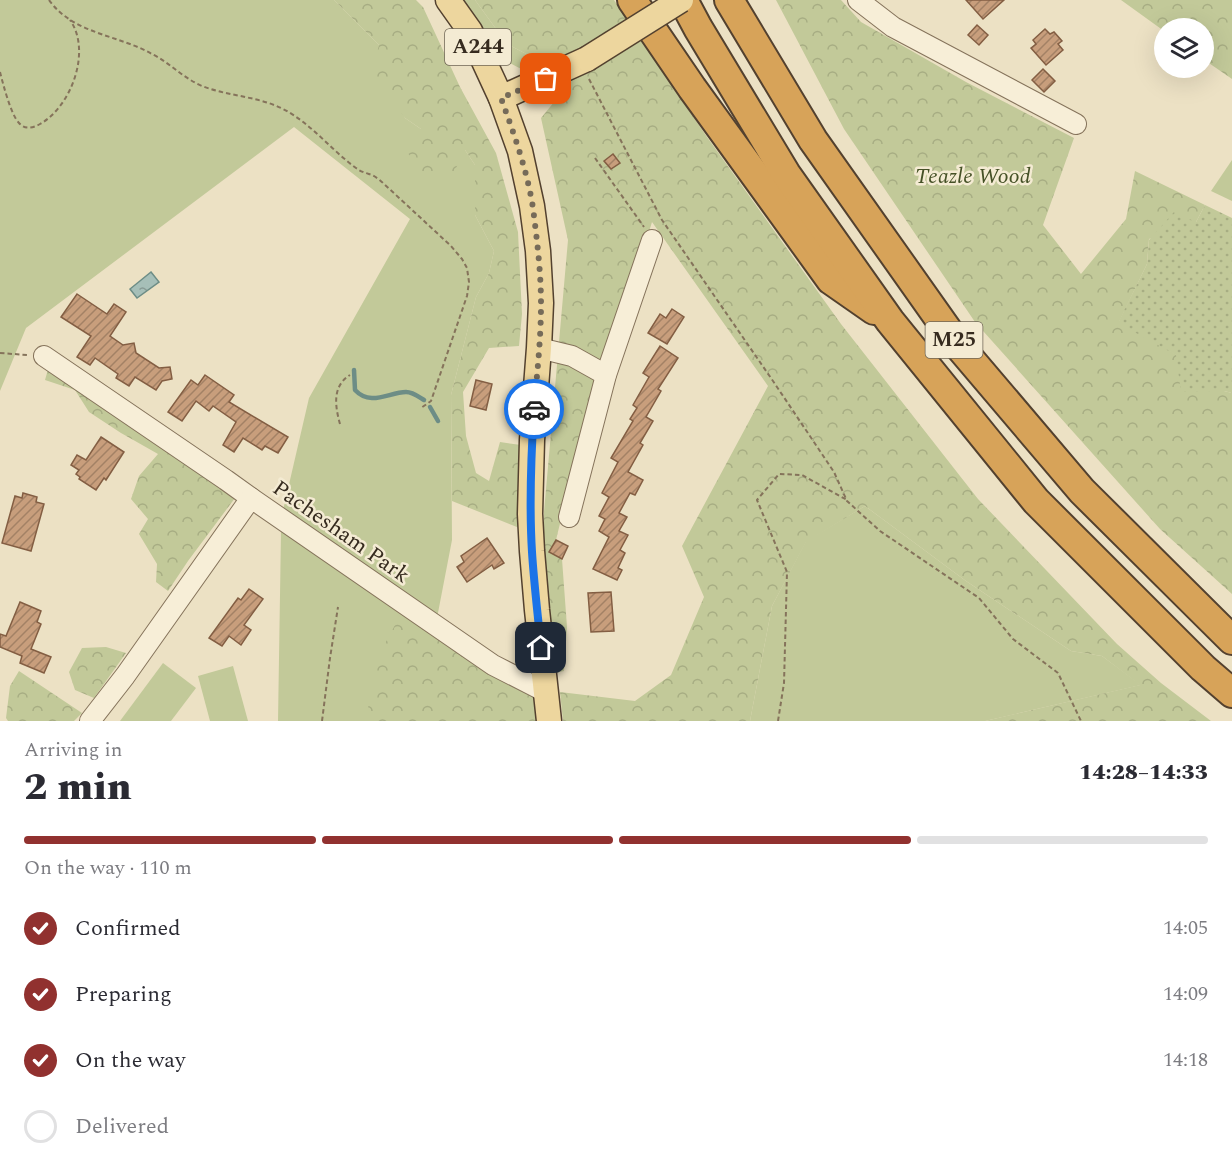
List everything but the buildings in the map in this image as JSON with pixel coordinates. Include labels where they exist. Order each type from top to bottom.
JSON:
[{"type":"highway","name":"M25","points":[[632,0],[705,106],[831,280],[890,321]]},
{"type":"highway","name":"M25","points":[[682,0],[786,174],[890,321],[1036,501],[1203,668],[1232,693]]},
{"type":"highway","name":"M25","points":[[729,0],[813,140],[958,345],[1082,491],[1232,640]]},
{"type":"main road","name":"A244","points":[[448,0],[470,31],[501,98],[520,151],[532,206],[538,251],[541,303],[532,440],[530,514],[549,721]]},
{"type":"main road","points":[[501,98],[584,61],[682,0]]},
{"type":"street","points":[[858,0],[893,27],[1076,124]]},
{"type":"street","points":[[569,517],[606,375],[652,240]]},
{"type":"street","points":[[539,348],[572,356],[606,375]]},
{"type":"street","points":[[44,356],[250,498]]},
{"type":"street","name":"Pachesham Park","points":[[90,721],[125,676],[250,498],[493,665],[546,692]]},
{"type":"path","points":[[49,0],[55,9],[69,20],[152,53],[187,78],[203,86],[269,104],[288,112],[354,167],[383,183],[451,246],[467,268],[469,282],[467,296],[430,400],[422,408]]},
{"type":"path","points":[[0,72],[17,122],[31,128],[54,114],[65,100],[73,82],[78,61],[77,33],[69,20]]},
{"type":"path","points":[[584,61],[662,220],[834,472],[847,501]]},
{"type":"path","points":[[595,158],[652,240]]},
{"type":"path","points":[[0,353],[44,356]]},
{"type":"path","points":[[340,424],[336,396],[340,384],[350,375]]},
{"type":"path","points":[[778,721],[784,683],[787,572],[757,500],[779,474],[802,475],[847,501],[880,531],[979,598],[1013,639],[1058,673],[1081,721]]},
{"type":"path","points":[[322,721],[338,607]]},
{"type":"green space","points":[[0,0],[334,0],[379,45],[405,118],[421,129],[465,150],[475,165],[475,215],[494,251],[489,273],[476,297],[451,395],[452,540],[437,618],[398,721],[278,721],[281,532],[284,506],[309,398],[410,219],[294,127],[26,328],[0,391]]},
{"type":"green space","points":[[334,0],[416,0],[423,7],[460,87],[496,153],[518,232],[522,314],[519,346],[489,348],[463,392],[466,436],[476,473],[489,481],[500,442],[521,445],[522,529],[452,501],[451,395],[476,297],[489,273],[494,251],[475,215],[475,165],[465,150],[454,172],[425,182],[408,153],[421,129],[405,118],[372,72],[379,45]]},
{"type":"green space","points":[[461,0],[475,0],[507,44],[542,62],[546,69],[532,71],[520,68],[499,54],[482,33]]},
{"type":"green space","points":[[475,0],[614,0],[707,137],[841,324],[978,499],[1117,644],[1161,683],[1211,721],[985,721],[1140,685],[1102,656],[1071,651],[966,581],[865,506],[806,542],[772,606],[750,721],[563,721],[560,692],[635,701],[671,675],[704,597],[682,546],[768,386],[652,222],[556,540],[549,552],[562,559],[567,627],[564,671],[555,673],[544,541],[544,512],[568,240],[541,118],[559,96],[542,62],[507,44]]},
{"type":"green space","name":"Teazle Wood","points":[[776,0],[841,0],[861,22],[966,82],[1074,138],[1043,225],[1081,274],[1126,219],[1135,171],[1205,205],[1196,222],[1149,239],[1147,264],[1119,322],[1177,355],[1224,391],[1232,393],[1232,594],[1160,529],[975,322],[844,129]]},
{"type":"green space","points":[[1121,0],[1232,0],[1232,79],[1214,67],[1214,18],[1154,18],[1154,24]]},
{"type":"green space","points":[[1232,160],[1232,201],[1211,191]]},
{"type":"green space","points":[[1205,205],[1232,218],[1232,393],[1224,391],[1181,392],[1176,355],[1118,323],[1147,264],[1149,240],[1174,212],[1196,222]]},
{"type":"green space","points":[[49,366],[230,488],[235,498],[168,591],[156,582],[157,564],[139,534],[148,519],[131,499],[139,476],[158,454],[89,412],[75,390],[45,380]]},
{"type":"green space","points":[[865,506],[966,581],[1071,651],[1102,656],[1141,685],[985,721],[750,721],[772,606],[806,541]]},
{"type":"green space","points":[[401,614],[536,696],[539,721],[365,721],[381,651]]},
{"type":"green space","points":[[106,647],[126,653],[94,698],[75,690],[69,672],[82,648]]},
{"type":"green space","points":[[163,663],[196,688],[171,721],[120,721]]},
{"type":"green space","points":[[233,666],[248,721],[210,721],[198,676]]},
{"type":"green space","points":[[19,671],[82,713],[74,721],[8,721],[6,718],[10,686]]},
{"type":"water","points":[[151,272],[159,282],[137,298],[130,289]]},
{"type":"waterway","points":[[354,370],[355,390],[361,395],[374,398],[406,392],[424,400]]},
{"type":"waterway","points":[[430,407],[438,421]]},
{"type":"way so far","points":[[534,409],[541,303],[538,251],[532,206],[520,151],[501,98],[546,79]]},
{"type":"route","points":[[534,409],[530,514],[541,648]]}]
